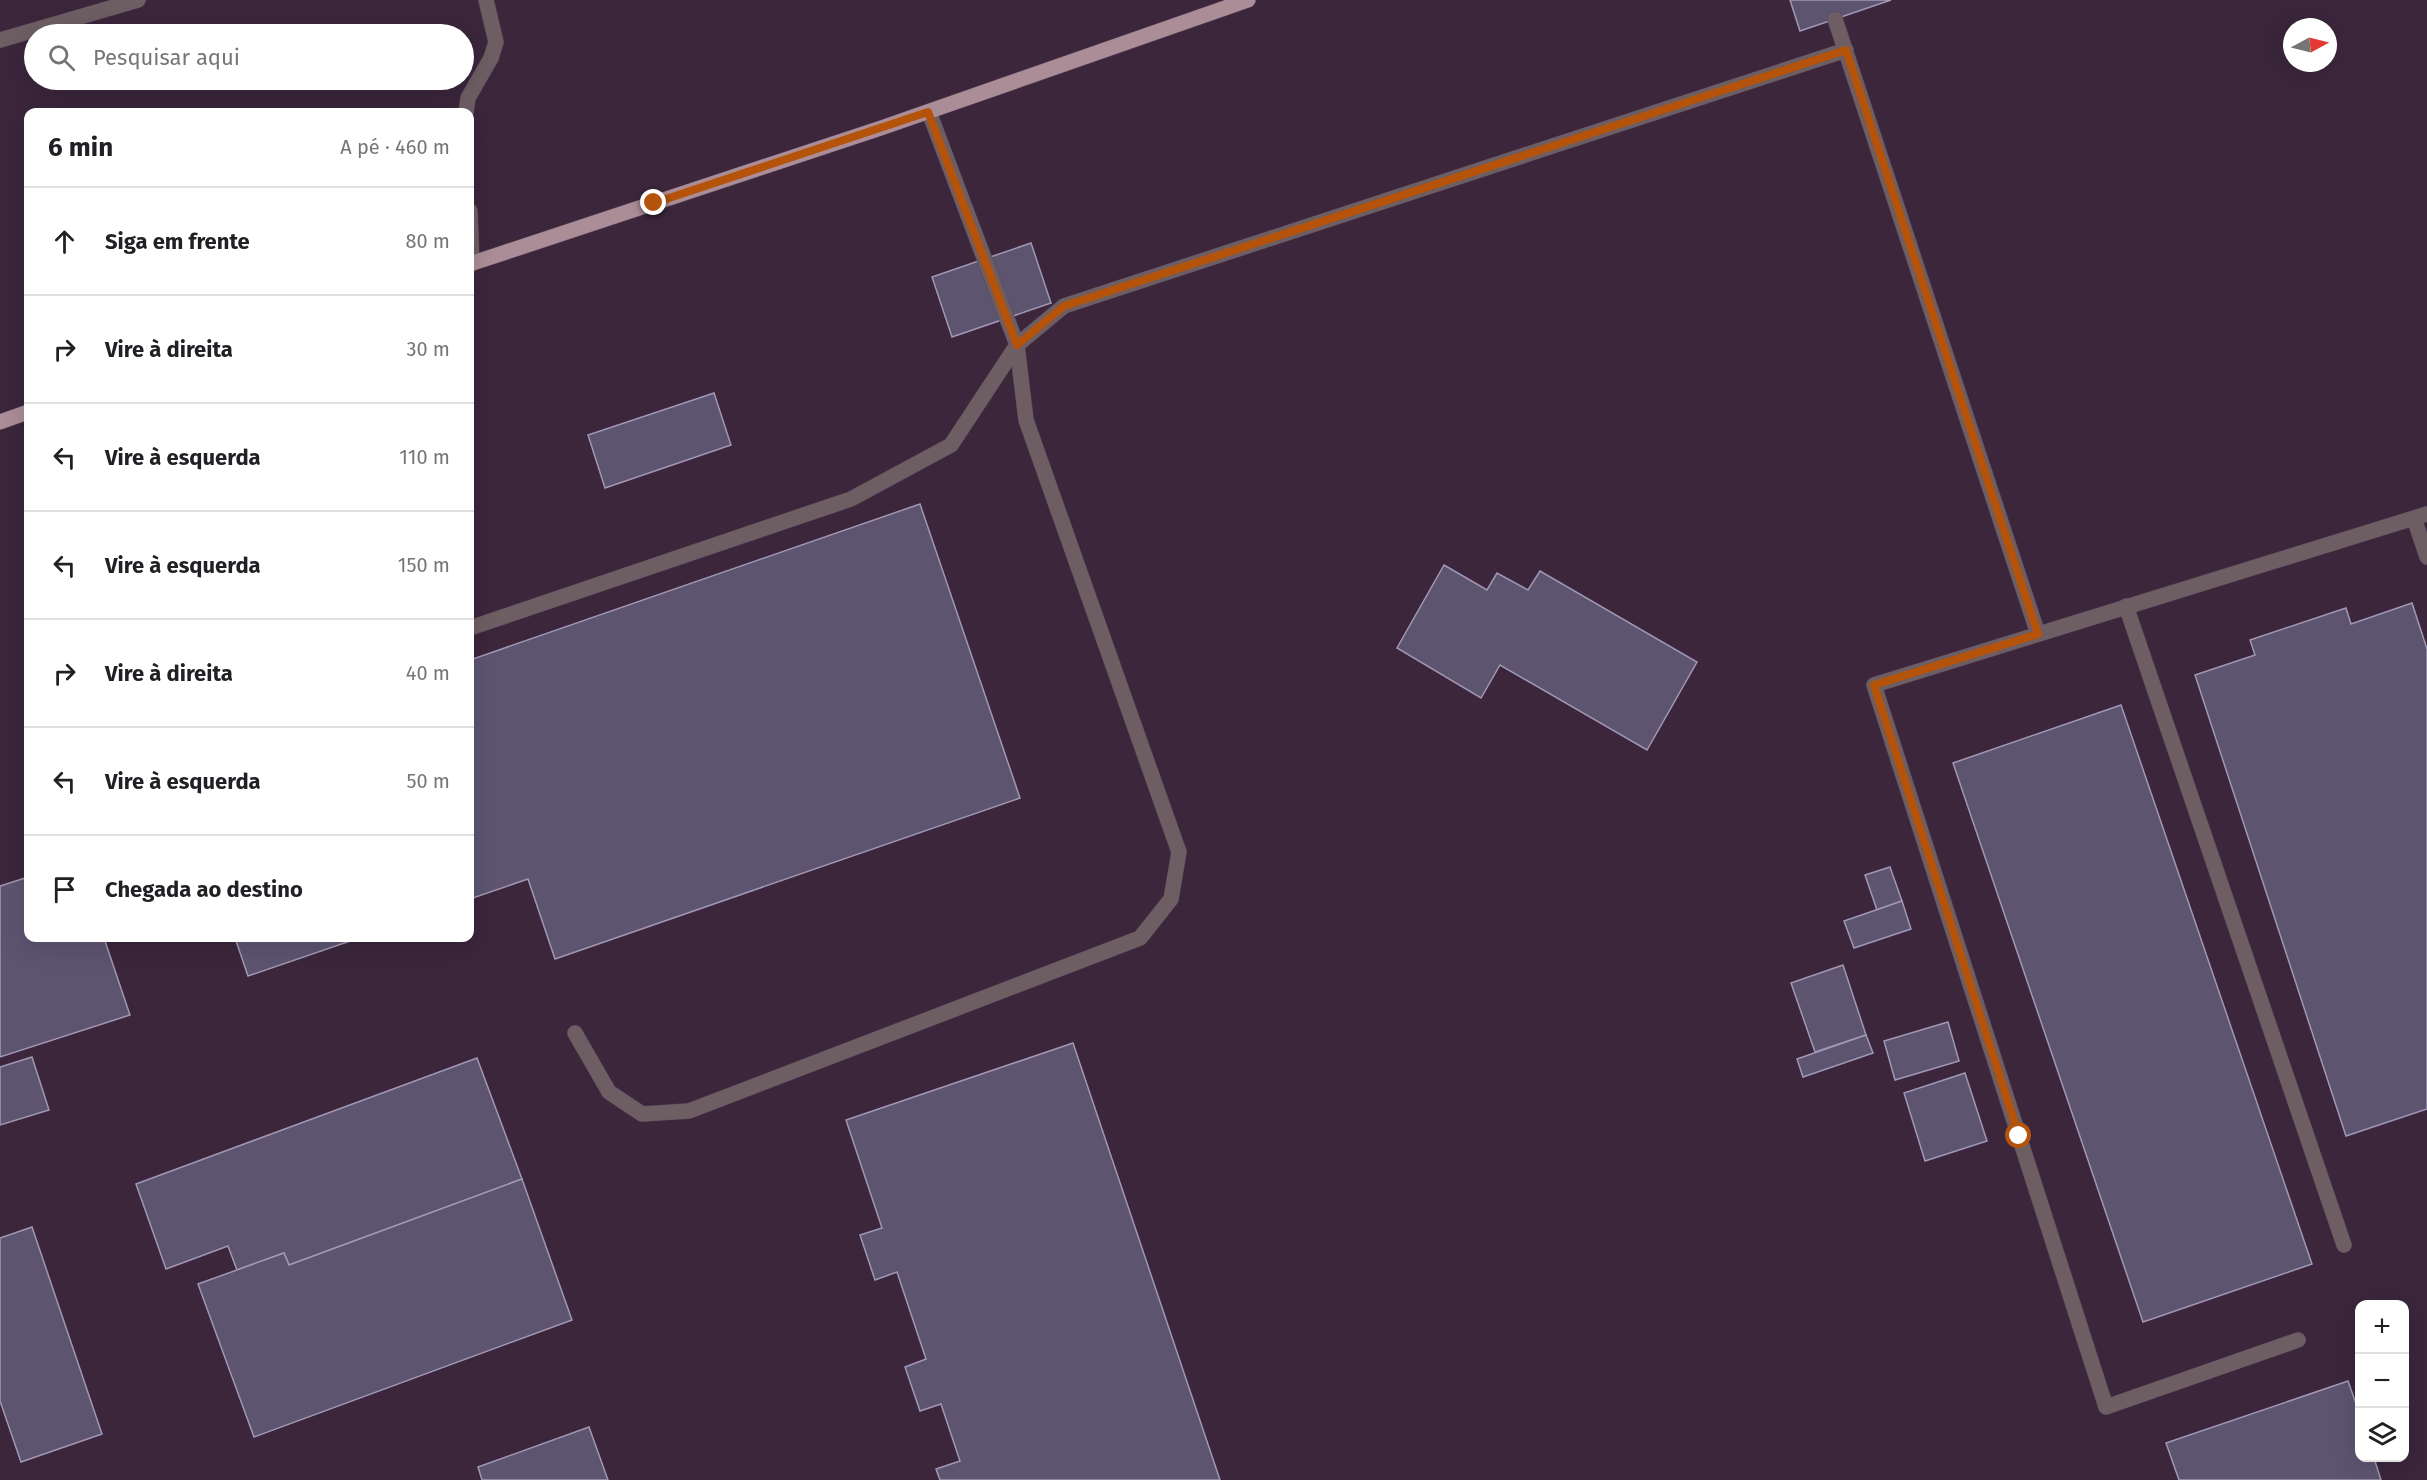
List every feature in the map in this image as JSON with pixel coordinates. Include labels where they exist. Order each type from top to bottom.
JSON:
[{"type":"main road","points":[[474,263],[928,112],[1248,0]]},
{"type":"main road","points":[[0,422],[24,413]]},
{"type":"street","points":[[55,24],[138,0]]},
{"type":"street","points":[[474,88],[491,58],[496,42],[486,0]]},
{"type":"street","points":[[1835,19],[2038,634]]},
{"type":"street","points":[[0,40],[24,33]]},
{"type":"street","points":[[474,627],[851,499],[951,445],[1017,345],[1064,306],[1846,50]]},
{"type":"street","points":[[467,108],[468,98],[473,90]]},
{"type":"street","points":[[575,1033],[609,1092],[642,1114],[689,1111],[1140,938],[1171,899],[1179,852],[1026,420],[1017,345],[928,112]]},
{"type":"street","points":[[2298,1340],[2106,1407],[1874,685],[2421,516],[2427,557]]},
{"type":"street","points":[[2126,606],[2344,1245]]},
{"type":"building","points":[[1790,0],[1891,0],[1800,31]]},
{"type":"building","points":[[1031,243],[1051,303],[952,337],[932,277]]},
{"type":"building","points":[[714,393],[731,445],[605,488],[588,435]]},
{"type":"building","points":[[920,504],[1020,798],[555,959],[528,879],[474,898],[474,659]]},
{"type":"building","points":[[1444,565],[1487,590],[1497,573],[1528,590],[1540,571],[1697,662],[1647,750],[1500,665],[1481,698],[1397,648]]},
{"type":"building","points":[[2412,603],[2427,649],[2427,1109],[2346,1136],[2195,675],[2255,655],[2250,640],[2346,608],[2351,624]]},
{"type":"building","points":[[2121,705],[2312,1264],[2143,1322],[1953,763]]},
{"type":"building","points":[[1890,867],[1902,901],[1877,910],[1865,875]]},
{"type":"building","points":[[24,878],[24,942],[105,942],[130,1015],[0,1057],[0,886]]},
{"type":"building","points":[[1902,901],[1911,929],[1854,948],[1844,921]]},
{"type":"building","points":[[236,942],[347,942],[248,976]]},
{"type":"building","points":[[1843,965],[1866,1035],[1815,1052],[1791,983]]},
{"type":"building","points":[[1948,1022],[1959,1061],[1895,1080],[1884,1041]]},
{"type":"building","points":[[1866,1035],[1873,1053],[1803,1077],[1797,1059]]},
{"type":"building","points":[[1073,1043],[1220,1480],[940,1480],[936,1469],[960,1461],[941,1404],[920,1411],[905,1367],[926,1359],[897,1272],[875,1280],[860,1235],[882,1228],[846,1120]]},
{"type":"building","points":[[32,1057],[49,1110],[0,1125],[0,1067]]},
{"type":"building","points":[[477,1058],[522,1179],[289,1265],[284,1253],[237,1270],[228,1246],[166,1269],[136,1184]]},
{"type":"building","points":[[1965,1073],[1987,1141],[1925,1161],[1904,1093]]},
{"type":"building","points":[[522,1179],[572,1320],[254,1437],[198,1284],[284,1253],[289,1265]]},
{"type":"building","points":[[32,1227],[102,1434],[21,1462],[0,1401],[0,1238]]},
{"type":"building","points":[[2348,1381],[2355,1401],[2355,1462],[2375,1462],[2381,1480],[2179,1480],[2166,1443]]},
{"type":"building","points":[[589,1427],[608,1480],[482,1480],[478,1467]]},
{"type":"route","points":[[654,203],[928,112],[1017,345],[1064,306],[1846,50],[2038,634],[1874,685],[2019,1136]]}]
